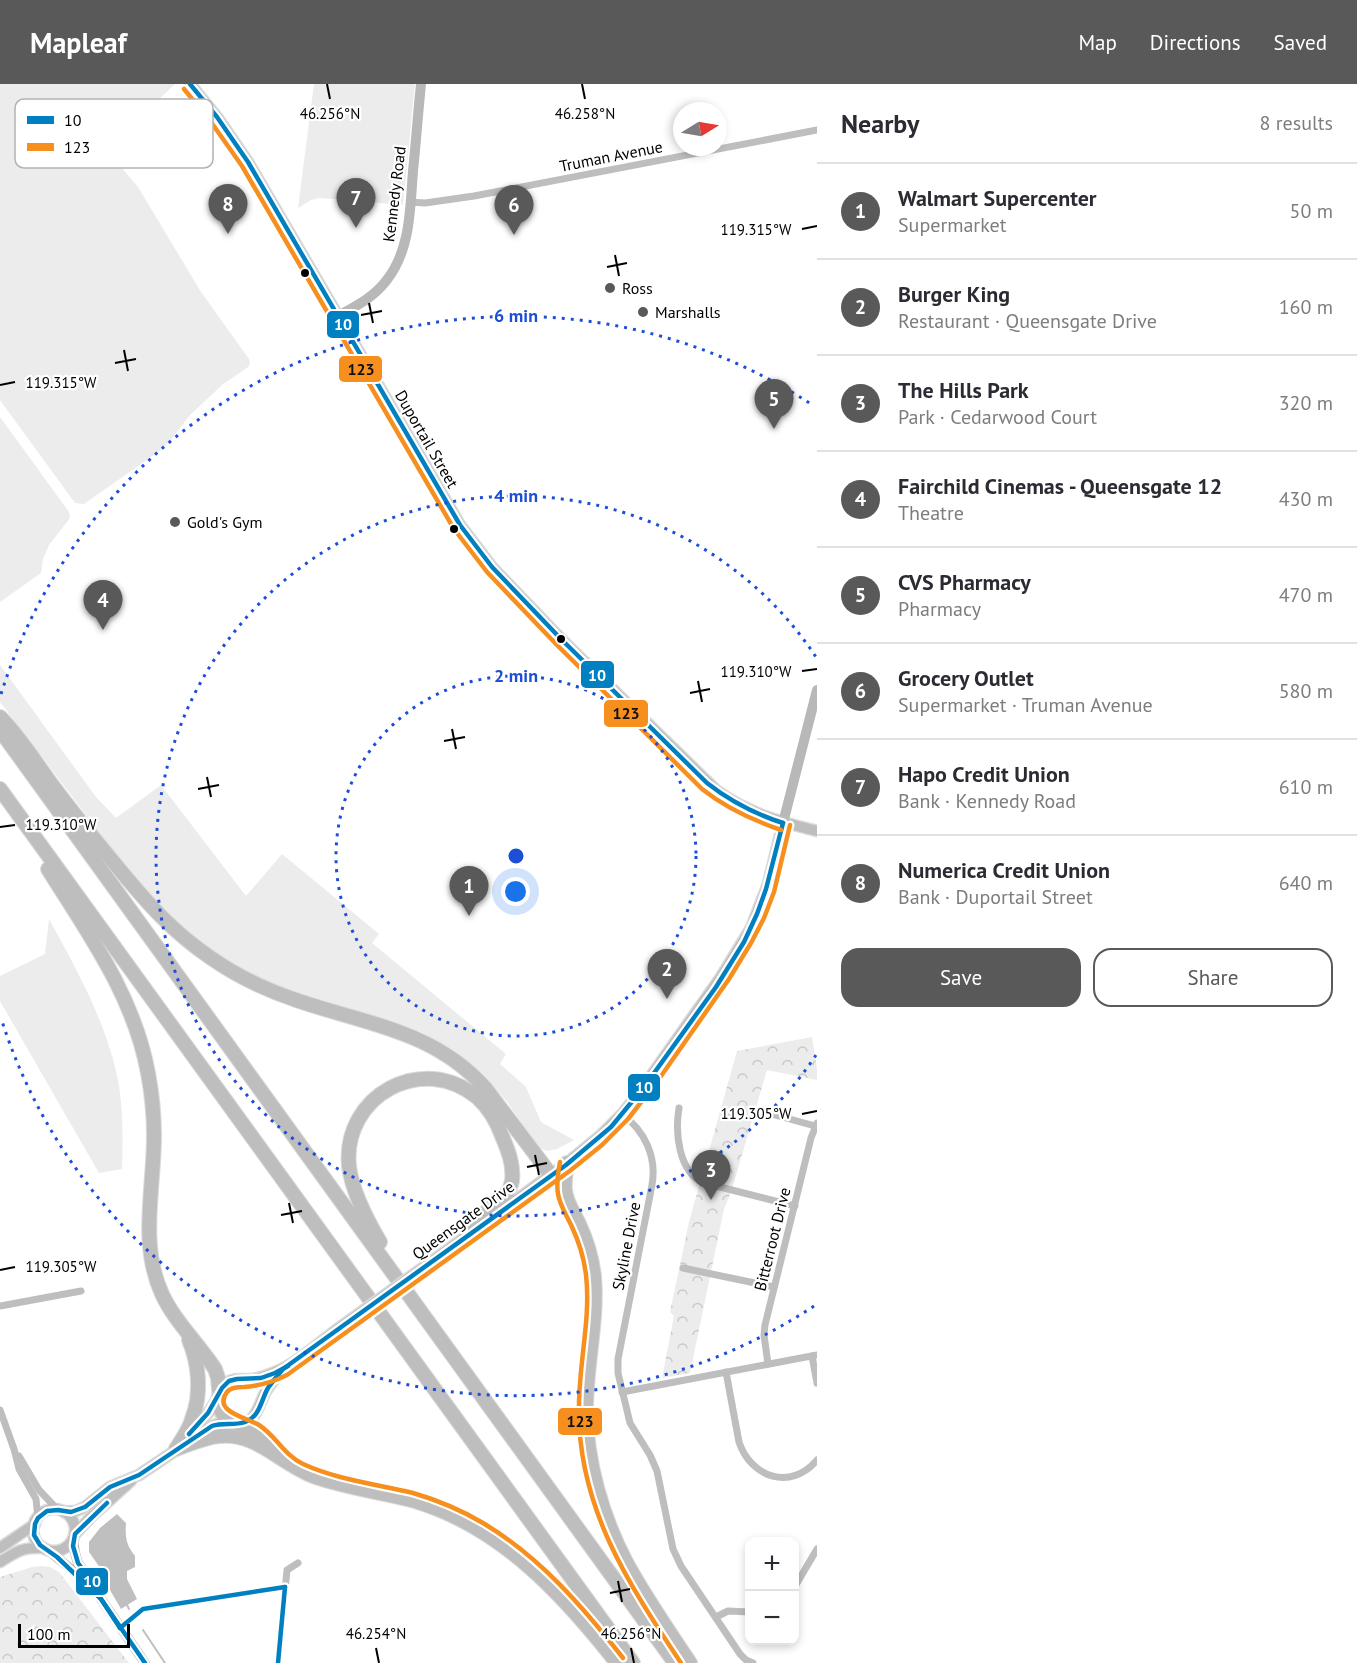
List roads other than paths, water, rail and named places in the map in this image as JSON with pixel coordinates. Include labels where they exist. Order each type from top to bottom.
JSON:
[{"type":"highway","points":[[0,717],[87,831],[157,914],[174,930],[225,968],[267,989],[298,1001],[403,1033],[426,1042],[449,1056],[476,1077],[551,1175]]},
{"type":"highway","points":[[0,730],[675,1663]]},
{"type":"highway","points":[[3,793],[105,961],[126,1001],[137,1031],[148,1072],[153,1113],[154,1137],[149,1221],[152,1259],[157,1280],[173,1313],[215,1369],[218,1378],[218,1395]]},
{"type":"highway","points":[[3,793],[633,1663]]},
{"type":"highway","points":[[426,1318],[378,1238],[357,1196],[349,1168],[350,1142],[359,1118],[366,1107],[386,1090],[410,1080],[423,1078],[443,1081],[471,1093],[494,1117],[509,1154],[512,1178],[507,1192],[479,1218],[474,1230]]},
{"type":"highway","points":[[567,1163],[565,1192],[587,1242],[594,1280],[586,1408],[587,1436],[598,1490],[627,1564],[690,1663]]},
{"type":"highway","points":[[176,1449],[196,1408],[196,1361],[186,1332]]},
{"type":"highway","points":[[235,1423],[247,1426],[260,1435],[289,1464]]},
{"type":"highway","points":[[176,1449],[211,1437],[232,1435],[253,1441],[311,1475],[331,1482],[402,1498],[457,1518],[481,1530],[525,1562],[548,1583],[616,1663]]},
{"type":"main road","name":"Duportail Street","points":[[190,84],[203,99]]},
{"type":"main road","name":"Duportail Street","points":[[213,112],[248,162],[460,525],[492,567],[561,639],[707,783],[740,806],[757,814],[817,831]]},
{"type":"main road","name":"Queensgate Drive","points":[[283,1369],[567,1163],[602,1135],[622,1114],[721,977],[751,928],[768,884],[783,823]]},
{"type":"main road","points":[[176,1449],[209,1412],[228,1382],[234,1379],[257,1378],[283,1369]]},
{"type":"main road","points":[[0,1562],[24,1549],[61,1550],[66,1548],[88,1520],[134,1478],[212,1426],[224,1422],[248,1421],[254,1417],[265,1393],[283,1369]]},
{"type":"main road","points":[[218,1395],[219,1411],[226,1419],[235,1423]]},
{"type":"main road","points":[[0,1548],[47,1511],[83,1508],[110,1487],[134,1478]]},
{"type":"main road","points":[[61,1511],[73,1522],[74,1537]]},
{"type":"main road","points":[[36,1521],[34,1535],[36,1540],[47,1549]]},
{"type":"street","name":"Kennedy Road","points":[[338,316],[371,296],[381,287],[399,259],[405,241],[421,84]]},
{"type":"street","name":"Truman Avenue","points":[[410,201],[425,203],[474,196],[817,130]]},
{"type":"street","name":"Queensgate Drive","points":[[783,823],[817,690]]},
{"type":"street","points":[[679,1108],[677,1138],[684,1162],[694,1178],[704,1183],[795,1206]]},
{"type":"street","points":[[761,1111],[816,1125]]},
{"type":"street","name":"Skyline Drive","points":[[622,1114],[641,1132],[654,1170],[618,1359],[622,1392],[630,1424],[657,1470],[672,1549],[740,1654],[753,1663]]},
{"type":"street","name":"Bitterroot Drive","points":[[768,1364],[764,1335],[774,1287],[816,1125]]},
{"type":"street","points":[[683,1268],[774,1287]]},
{"type":"street","points":[[0,1306],[81,1291]]},
{"type":"street","points":[[622,1392],[814,1356],[817,1383]]},
{"type":"street","points":[[726,1372],[739,1442],[742,1451],[756,1468],[766,1475],[788,1477],[807,1470],[817,1460]]},
{"type":"street","points":[[0,1410],[20,1469],[36,1499],[36,1521]]},
{"type":"street","points":[[14,1449],[39,1490],[61,1511]]},
{"type":"street","points":[[74,1537],[77,1561],[145,1663]]},
{"type":"street","points":[[47,1549],[72,1569],[101,1599]]},
{"type":"street","points":[[799,1581],[817,1549]]},
{"type":"street","points":[[278,1663],[286,1570],[298,1563]]},
{"type":"street","points":[[716,1617],[728,1611],[745,1612]]},
{"type":"waterway","points":[[127,1605],[129,1609]]},
{"type":"waterway","points":[[143,1630],[165,1663]]},
{"type":"place","name":"Hapo Credit Union","points":[[356,228]]},
{"type":"place","name":"Numerica Credit Union","points":[[228,234]]},
{"type":"place","name":"Grocery Outlet","points":[[514,235]]},
{"type":"place","name":"Ross","points":[[610,288]]},
{"type":"place","name":"Marshalls","points":[[643,312]]},
{"type":"place","name":"CVS Pharmacy","points":[[774,429]]},
{"type":"place","name":"Gold's Gym","points":[[175,522]]},
{"type":"place","name":"Fairchild Cinemas - Queensgate 12","points":[[103,630]]},
{"type":"place","name":"Walmart Supercenter","points":[[469,916]]},
{"type":"place","name":"Burger King","points":[[667,999]]},
{"type":"place","name":"The Hills Park","points":[[711,1200]]}]
